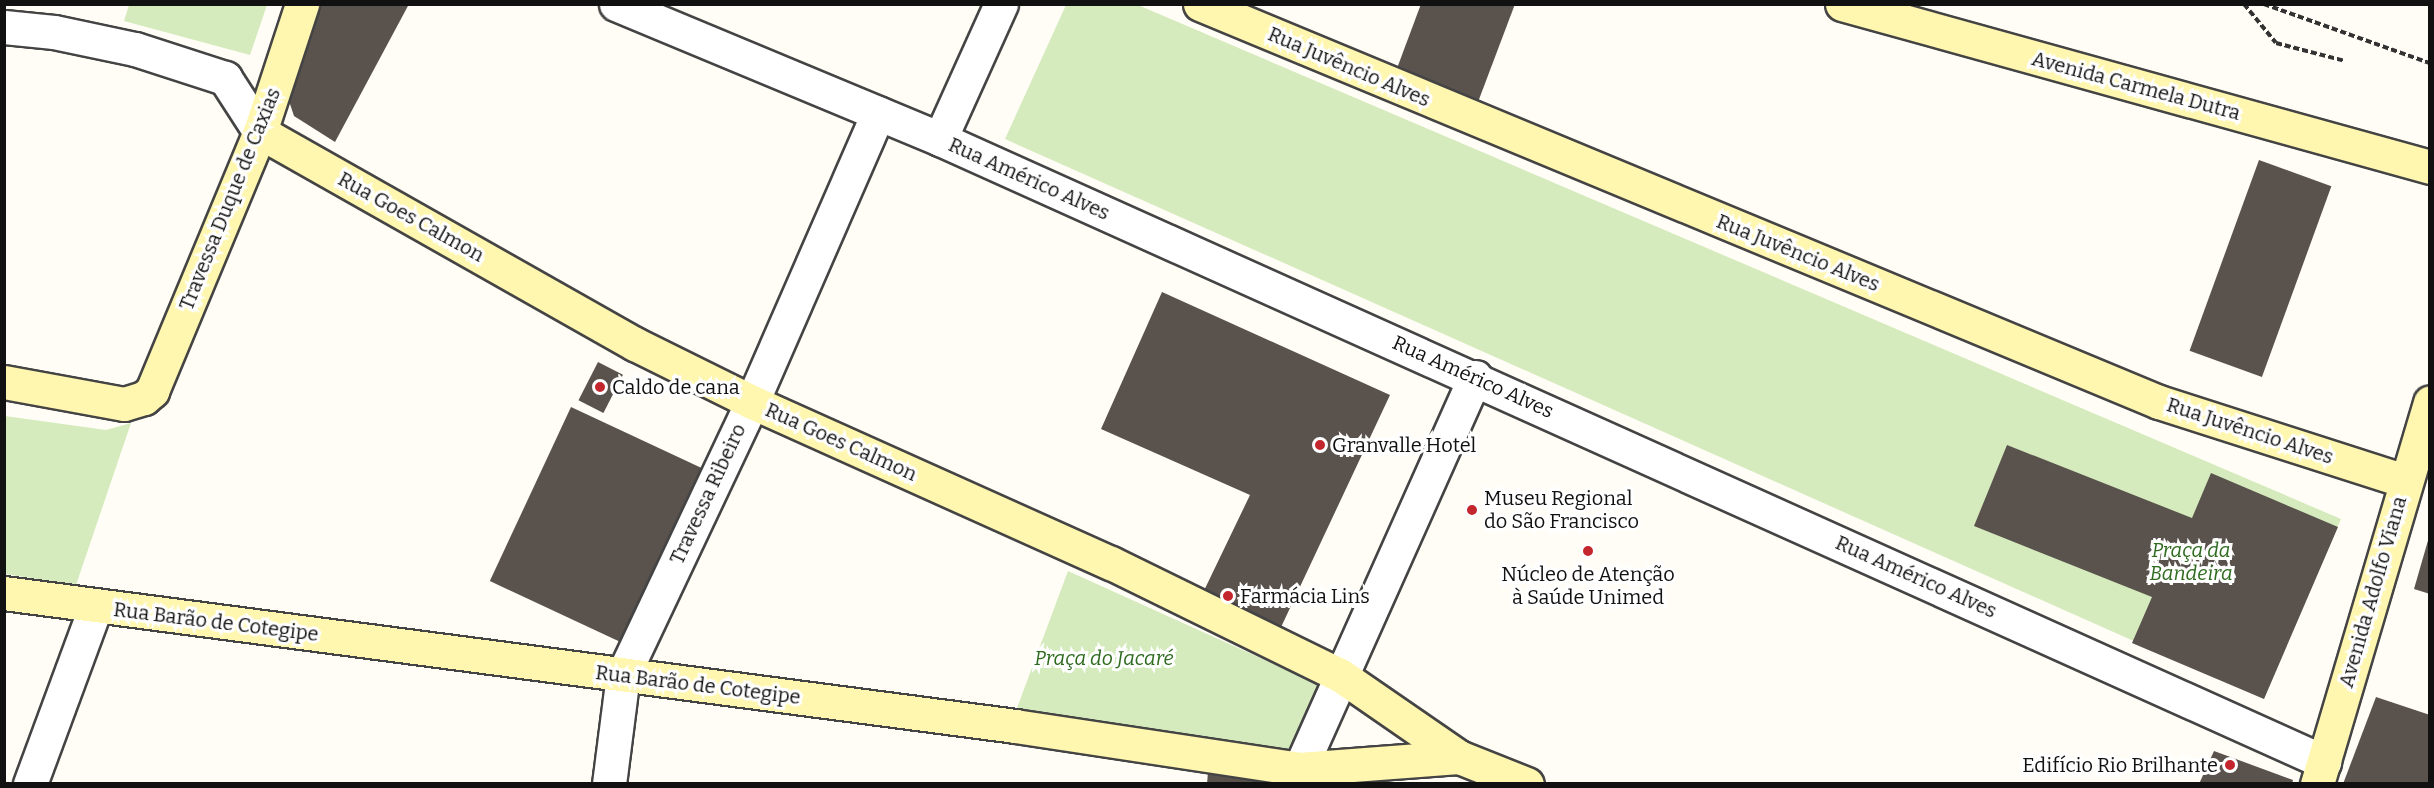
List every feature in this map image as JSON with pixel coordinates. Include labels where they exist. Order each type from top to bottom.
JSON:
[{"type":"street","name":"Travessa Duque de Caxias","points":[[4,382],[124,404],[144,398],[152,391],[260,132],[302,4]]},
{"type":"street","name":"Rua Américo Alves","points":[[616,4],[940,139],[1474,377],[2319,778]]},
{"type":"street","points":[[940,139],[1001,4]]},
{"type":"street","name":"Rua Juvêncio Alves","points":[[1200,4],[2159,402],[2415,468]]},
{"type":"street","name":"Avenida Carmela Dutra","points":[[1842,4],[2430,167]]},
{"type":"street","points":[[4,27],[54,32],[135,49],[225,78],[260,132]]},
{"type":"street","name":"Travessa Ribeiro","points":[[609,783],[623,675],[752,402],[878,113]]},
{"type":"street","name":"Rua Goes Calmon","points":[[260,132],[635,344],[752,402],[1112,563],[1340,675],[1459,757]]},
{"type":"street","points":[[1296,776],[1474,377]]},
{"type":"street","name":"Avenida Adolfo Viana","points":[[2319,778],[2415,468],[2430,402]]},
{"type":"street","name":"Rua Barão de Cotegipe","points":[[4,593],[1015,726],[1296,776],[1459,757]]},
{"type":"street","points":[[30,783],[96,606]]},
{"type":"street","points":[[1459,757],[1527,783]]},
{"type":"path","points":[[2244,4],[2276,43],[2345,61]]},
{"type":"path","points":[[2264,4],[2430,63]]},
{"type":"green space","points":[[129,4],[267,5],[250,55],[124,21]]},
{"type":"green space","name":"Praça da Bandeira","points":[[1066,5],[1138,5],[2341,519],[2264,699],[1005,139]]},
{"type":"green space","points":[[5,416],[106,430],[131,423],[76,585],[5,574]]},
{"type":"green space","name":"Praça do Jacaré","points":[[1068,571],[1322,686],[1300,746],[1284,756],[1017,708]]},
{"type":"building","points":[[322,4],[409,4],[335,142],[294,116],[287,95]]},
{"type":"building","points":[[1421,4],[1515,4],[1478,102],[1396,71]]},
{"type":"building","points":[[2259,160],[2331,186],[2262,377],[2190,351]]},
{"type":"building","points":[[1162,292],[1390,395],[1275,640],[1199,601],[1250,495],[1101,429]]},
{"type":"building","name":"Caldo de cana","points":[[598,362],[623,375],[603,413],[578,400]]},
{"type":"building","points":[[571,407],[707,470],[626,644],[490,581]]},
{"type":"building","points":[[2007,445],[2192,518],[2211,473],[2338,527],[2264,699],[2132,643],[2152,597],[1974,526]]},
{"type":"building","points":[[2430,537],[2430,594],[2414,589]]},
{"type":"building","points":[[2376,697],[2430,715],[2430,784],[2343,784]]},
{"type":"building","name":"Edifício Rio Brilhante","points":[[2214,751],[2293,780],[2292,784],[2199,784]]},
{"type":"building","points":[[1208,772],[1273,782],[1273,784],[1207,784]]},
{"type":"place","name":"Caldo de cana","points":[[600,387]]},
{"type":"place","name":"Granvalle Hotel","points":[[1320,445]]},
{"type":"place","name":"Museu Regional do São Francisco","points":[[1472,510]]},
{"type":"place","name":"Núcleo de Atenção à Saúde Unimed","points":[[1588,551]]},
{"type":"place","name":"Farmácia Lins","points":[[1228,596]]},
{"type":"place","name":"Edifício Rio Brilhante","points":[[2230,765]]}]
